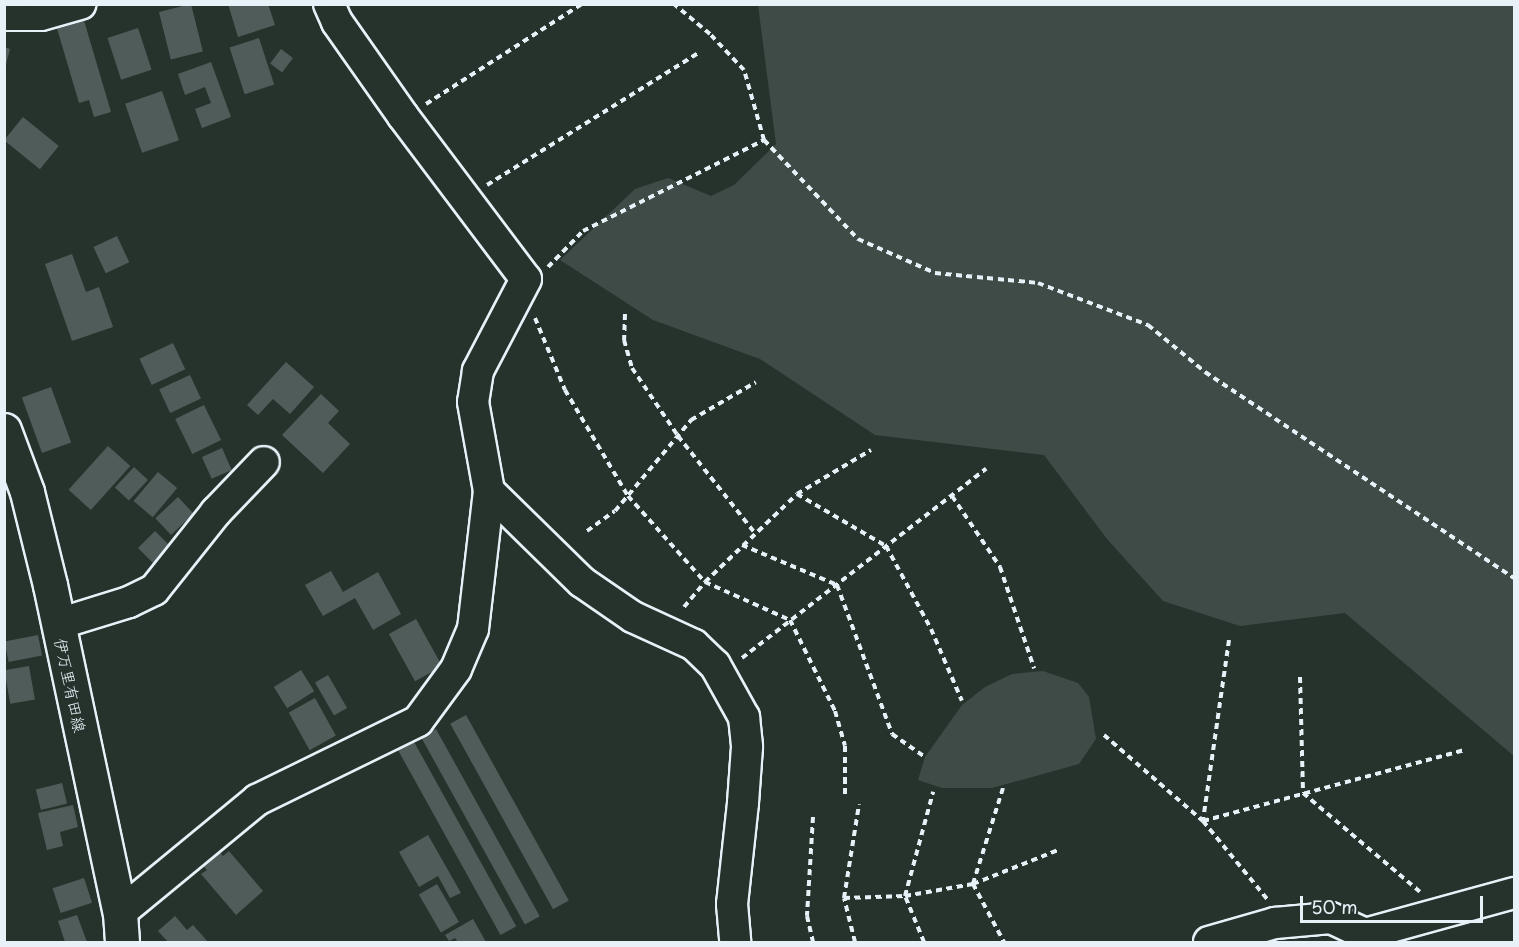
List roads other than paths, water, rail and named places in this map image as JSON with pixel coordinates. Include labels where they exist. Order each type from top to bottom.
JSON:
[{"type":"main road","name":"伊万里有田線","points":[[4,430],[27,492],[58,624],[123,935]]},
{"type":"street","points":[[4,15],[41,15],[80,4]]},
{"type":"street","points":[[123,935],[257,800],[418,721],[456,669],[473,629],[489,491],[473,402],[478,371],[526,279],[396,107],[336,22],[329,4]]},
{"type":"street","points":[[58,624],[129,602],[154,590],[209,521],[264,462]]},
{"type":"street","points":[[489,491],[582,582],[633,617],[694,645],[715,665],[744,717],[744,792],[732,904],[735,942]]},
{"type":"street","points":[[1209,942],[1275,923],[1331,918],[1365,934],[1515,893]]}]
